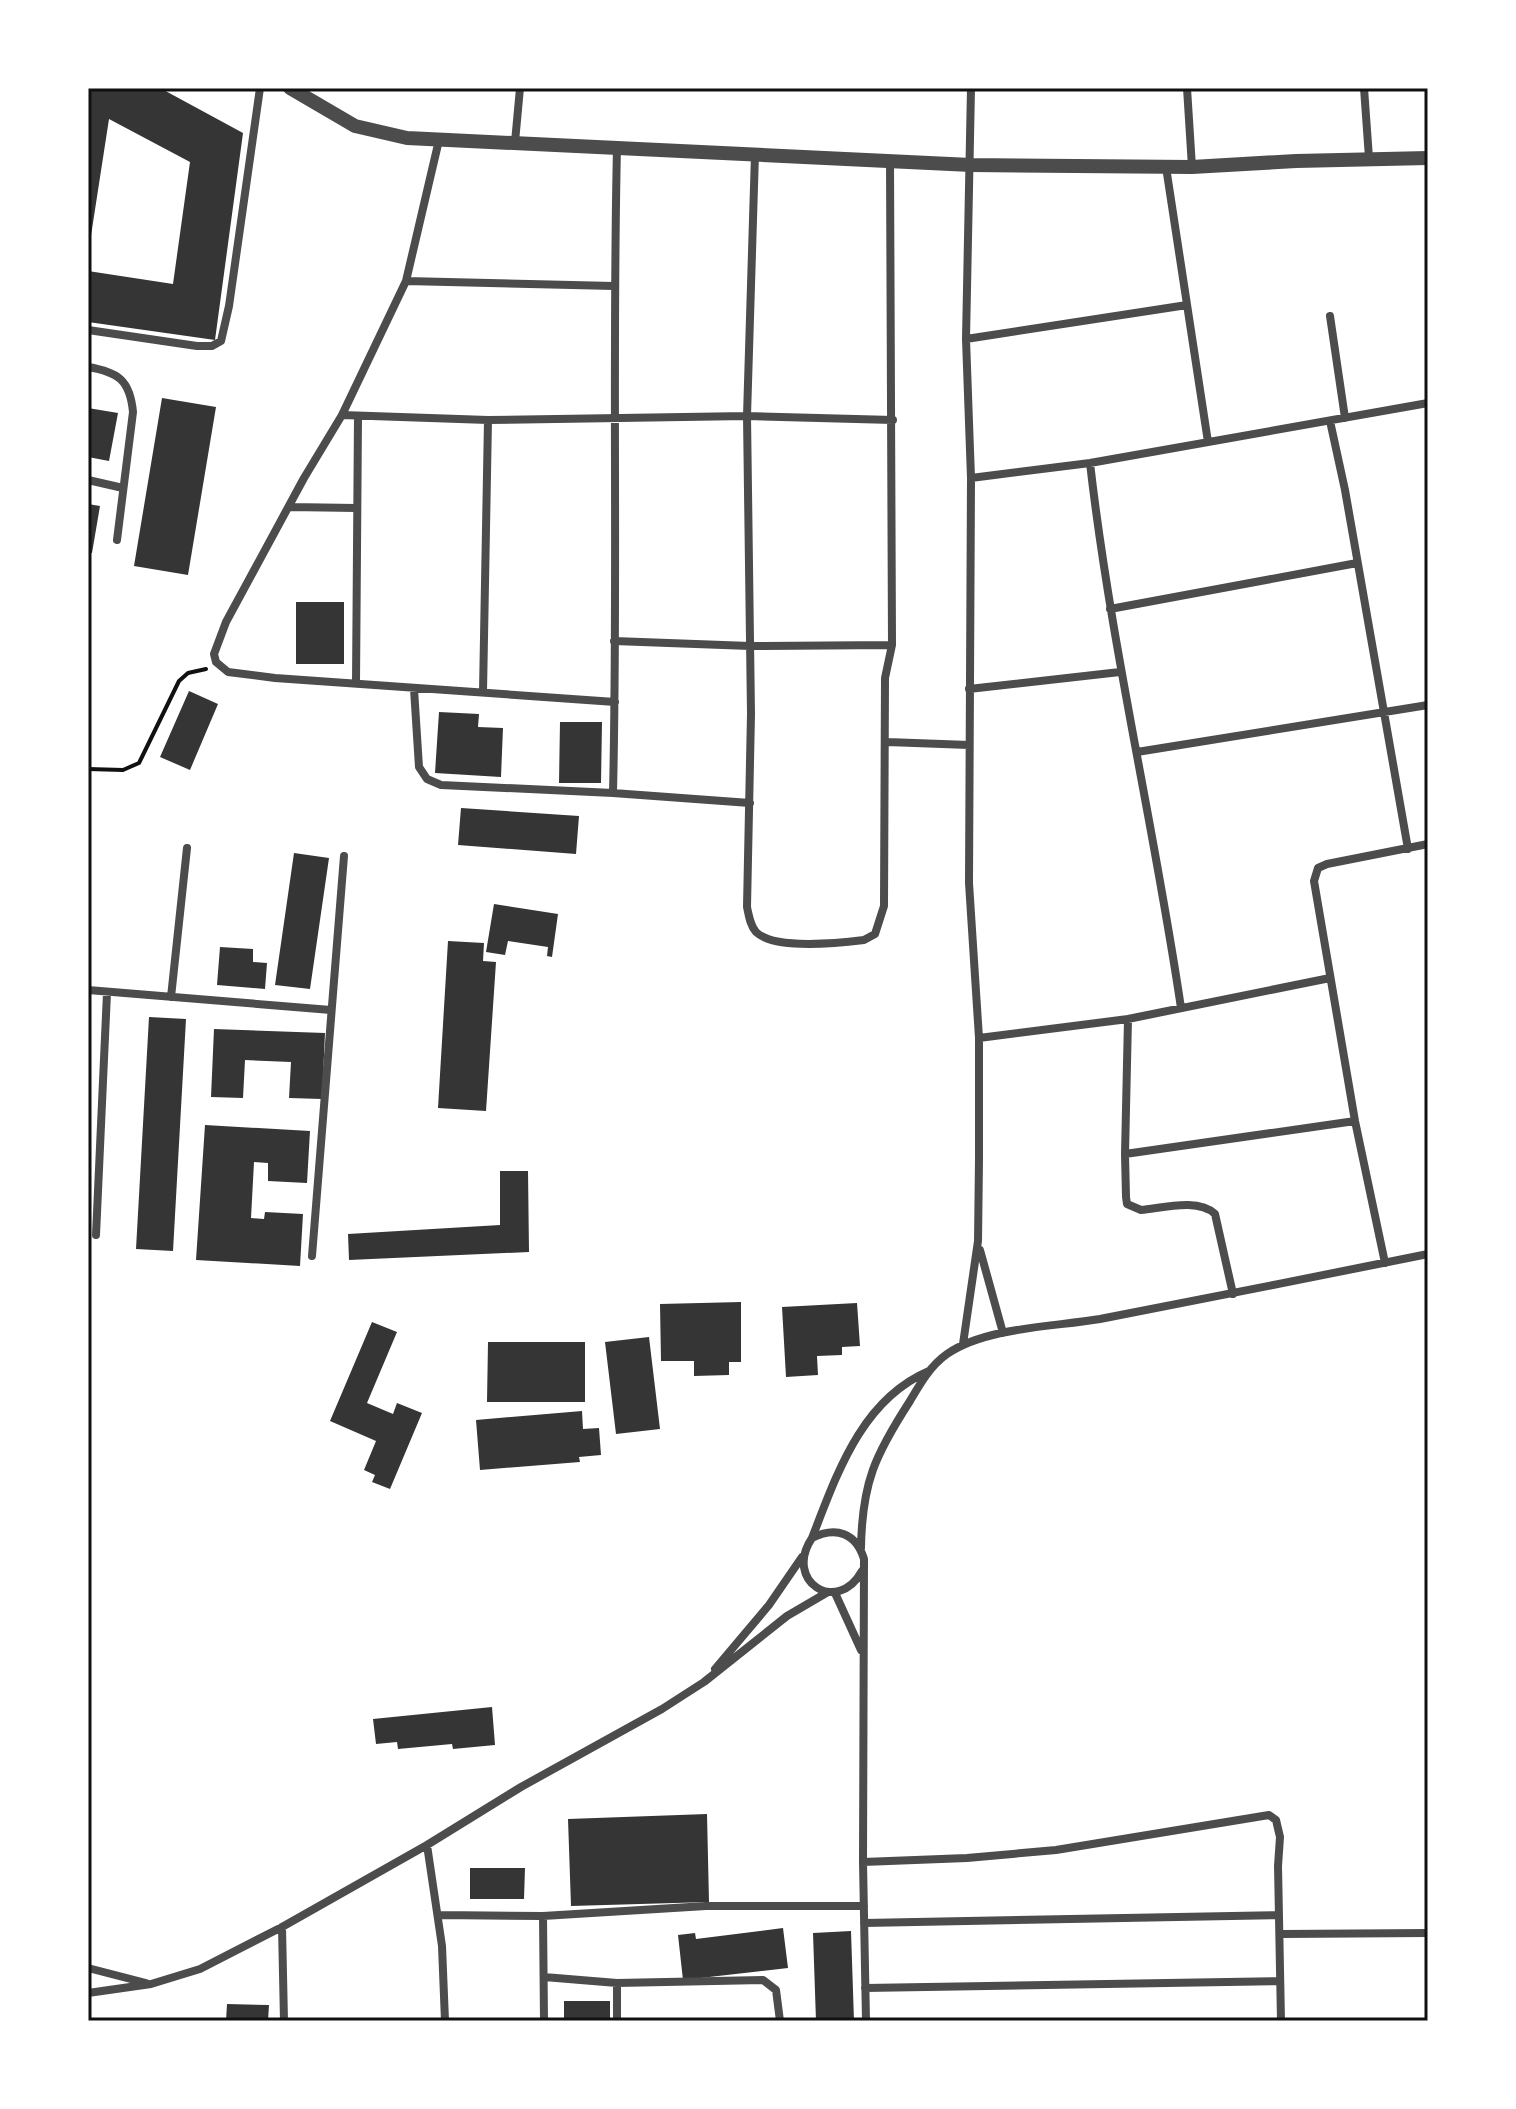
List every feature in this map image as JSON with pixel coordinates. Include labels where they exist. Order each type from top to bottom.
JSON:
[{"type":"street","points":[[88,330],[197,346],[212,346],[221,341],[229,306],[260,88]]},
{"type":"street","points":[[290,88],[355,126],[407,138],[439,140],[971,165],[1192,167],[1428,158]]},
{"type":"street","points":[[515,142],[520,88]]},
{"type":"street","points":[[963,1344],[978,1241],[979,1038],[969,883],[971,478],[966,339],[971,88]]},
{"type":"street","points":[[1187,88],[1192,167]]},
{"type":"street","points":[[1364,88],[1369,158]]},
{"type":"street","points":[[439,140],[406,281],[342,415],[219,636],[214,654],[216,662],[228,672],[260,676],[615,702]]},
{"type":"street","points":[[613,793],[617,148]]},
{"type":"street","points":[[755,154],[747,416],[750,803],[747,907],[752,927],[758,934],[767,939],[791,943],[864,940],[875,934],[884,906],[885,678],[892,645],[890,160]]},
{"type":"street","points":[[1166,167],[1208,442]]},
{"type":"street","points":[[406,281],[614,286]]},
{"type":"street","points":[[966,339],[1187,305]]},
{"type":"street","points":[[1330,316],[1345,418]]},
{"type":"street","points":[[88,367],[106,370],[119,377],[132,395],[133,412],[117,540]]},
{"type":"street","points":[[971,478],[1090,463],[1428,403]]},
{"type":"street","points":[[342,415],[488,420],[747,416],[893,420]]},
{"type":"street","points":[[356,683],[358,416]]},
{"type":"street","points":[[483,692],[488,420]]},
{"type":"street","points":[[1330,421],[1408,849]]},
{"type":"street","points":[[1090,463],[1120,672],[1137,752],[1181,1008]]},
{"type":"street","points":[[88,480],[123,488]]},
{"type":"street","points":[[290,507],[356,508]]},
{"type":"street","points":[[1110,609],[1357,563]]},
{"type":"street","points":[[614,641],[750,646],[892,645]]},
{"type":"street","points":[[969,689],[1120,672]]},
{"type":"street","points":[[414,689],[419,767],[427,779],[441,785],[750,803]]},
{"type":"street","points":[[1137,752],[1428,705]]},
{"type":"street","points":[[887,742],[969,745]]},
{"type":"street","points":[[1385,1263],[1355,1121],[1314,888],[1318,868],[1327,864],[1428,844]]},
{"type":"street","points":[[171,997],[187,848]]},
{"type":"street","points":[[312,1256],[344,856]]},
{"type":"street","points":[[979,1038],[1128,1019],[1330,978]]},
{"type":"street","points":[[88,990],[331,1010]]},
{"type":"street","points":[[96,1235],[107,993]]},
{"type":"street","points":[[1128,1019],[1127,1204],[1141,1210],[1198,1206],[1215,1214],[1233,1294]]},
{"type":"street","points":[[1125,1154],[1355,1121]]},
{"type":"street","points":[[978,1241],[1003,1333]]},
{"type":"street","points":[[866,2021],[864,1559],[861,1510],[874,1463],[884,1441],[929,1371],[944,1356],[963,1344],[1003,1333],[1233,1294],[1428,1254]]},
{"type":"street","points":[[704,1682],[769,1605],[802,1557],[853,1444],[870,1418],[907,1380],[929,1371]]},
{"type":"street","points":[[812,1538],[832,1531],[844,1533],[861,1548]]},
{"type":"street","points":[[802,1557],[804,1571],[811,1583],[832,1592],[863,1655]]},
{"type":"street","points":[[88,1993],[151,1984],[200,1969],[282,1927],[427,1845],[521,1787],[662,1709],[704,1682],[787,1616],[832,1592],[847,1589],[856,1582],[862,1571]]},
{"type":"street","points":[[863,1862],[967,1858],[1056,1850],[1269,1815],[1276,1820],[1280,1837],[1281,2021]]},
{"type":"street","points":[[427,1845],[438,1915],[445,2021]]},
{"type":"street","points":[[438,1915],[543,1916],[706,1906],[864,1906]]},
{"type":"street","points":[[864,1923],[1279,1915]]},
{"type":"street","points":[[543,1916],[544,2021]]},
{"type":"street","points":[[282,1927],[284,2021]]},
{"type":"street","points":[[1281,1934],[1428,1933]]},
{"type":"street","points":[[88,1968],[151,1984]]},
{"type":"street","points":[[544,1977],[617,1983],[763,1980],[776,1990],[780,2021]]},
{"type":"street","points":[[865,1988],[1280,1981]]},
{"type":"street","points":[[617,1983],[617,2021]]},
{"type":"path","points":[[88,769],[123,770],[139,763],[183,676],[194,670],[221,668]]},
{"type":"building","points":[[88,88],[160,88],[243,133],[215,340],[88,322],[88,271],[173,284],[190,162],[109,119],[88,255]]},
{"type":"building","points":[[162,398],[216,407],[188,575],[134,566]]},
{"type":"building","points":[[88,408],[118,413],[109,461],[88,457]]},
{"type":"building","points":[[88,504],[100,506],[92,553],[88,552]]},
{"type":"building","points":[[296,602],[344,602],[344,664],[296,664]]},
{"type":"building","points":[[189,691],[218,704],[190,770],[160,757]]},
{"type":"building","points":[[439,712],[479,714],[478,727],[503,728],[501,777],[435,773]]},
{"type":"building","points":[[560,722],[602,722],[601,783],[559,783]]},
{"type":"building","points":[[461,808],[579,816],[576,854],[458,845]]},
{"type":"building","points":[[294,853],[329,858],[310,989],[275,985]]},
{"type":"building","points":[[494,904],[558,914],[552,957],[547,956],[548,947],[508,941],[505,955],[486,952]]},
{"type":"building","points":[[448,941],[484,943],[483,961],[496,962],[486,1111],[438,1108]]},
{"type":"building","points":[[220,947],[253,949],[253,962],[267,963],[265,989],[217,985]]},
{"type":"building","points":[[149,1017],[186,1019],[173,1251],[136,1249]]},
{"type":"building","points":[[214,1029],[325,1033],[322,1099],[289,1098],[291,1062],[245,1060],[243,1098],[211,1097]]},
{"type":"building","points":[[205,1125],[310,1131],[307,1183],[268,1181],[268,1163],[254,1162],[251,1218],[264,1219],[265,1212],[303,1214],[300,1266],[196,1260]]},
{"type":"building","points":[[500,1171],[528,1171],[529,1252],[349,1260],[348,1234],[500,1225]]},
{"type":"building","points":[[741,1302],[741,1362],[729,1362],[729,1375],[694,1376],[694,1361],[661,1361],[660,1304]]},
{"type":"building","points":[[857,1303],[860,1346],[842,1347],[842,1355],[817,1356],[818,1375],[786,1377],[782,1307]]},
{"type":"building","points":[[372,1322],[397,1332],[367,1403],[393,1414],[397,1403],[422,1413],[390,1489],[372,1482],[375,1475],[364,1470],[376,1441],[330,1421]]},
{"type":"building","points":[[649,1337],[660,1429],[616,1434],[605,1342]]},
{"type":"building","points":[[488,1342],[585,1342],[585,1402],[487,1402]]},
{"type":"building","points":[[582,1411],[583,1429],[599,1428],[601,1455],[579,1457],[580,1462],[480,1470],[476,1420]]},
{"type":"building","points":[[492,1707],[495,1745],[453,1749],[452,1744],[398,1749],[397,1742],[376,1744],[373,1719]]},
{"type":"building","points":[[707,1814],[709,1902],[571,1906],[568,1819]]},
{"type":"building","points":[[470,1868],[525,1868],[524,1899],[470,1899]]},
{"type":"building","points":[[783,1928],[788,1968],[683,1980],[678,1935],[695,1933],[696,1939]]},
{"type":"building","points":[[851,1931],[854,2021],[816,2021],[813,1933]]},
{"type":"building","points":[[564,2001],[610,2001],[610,2021],[564,2021]]},
{"type":"building","points":[[227,2004],[269,2005],[268,2021],[226,2021]]}]
